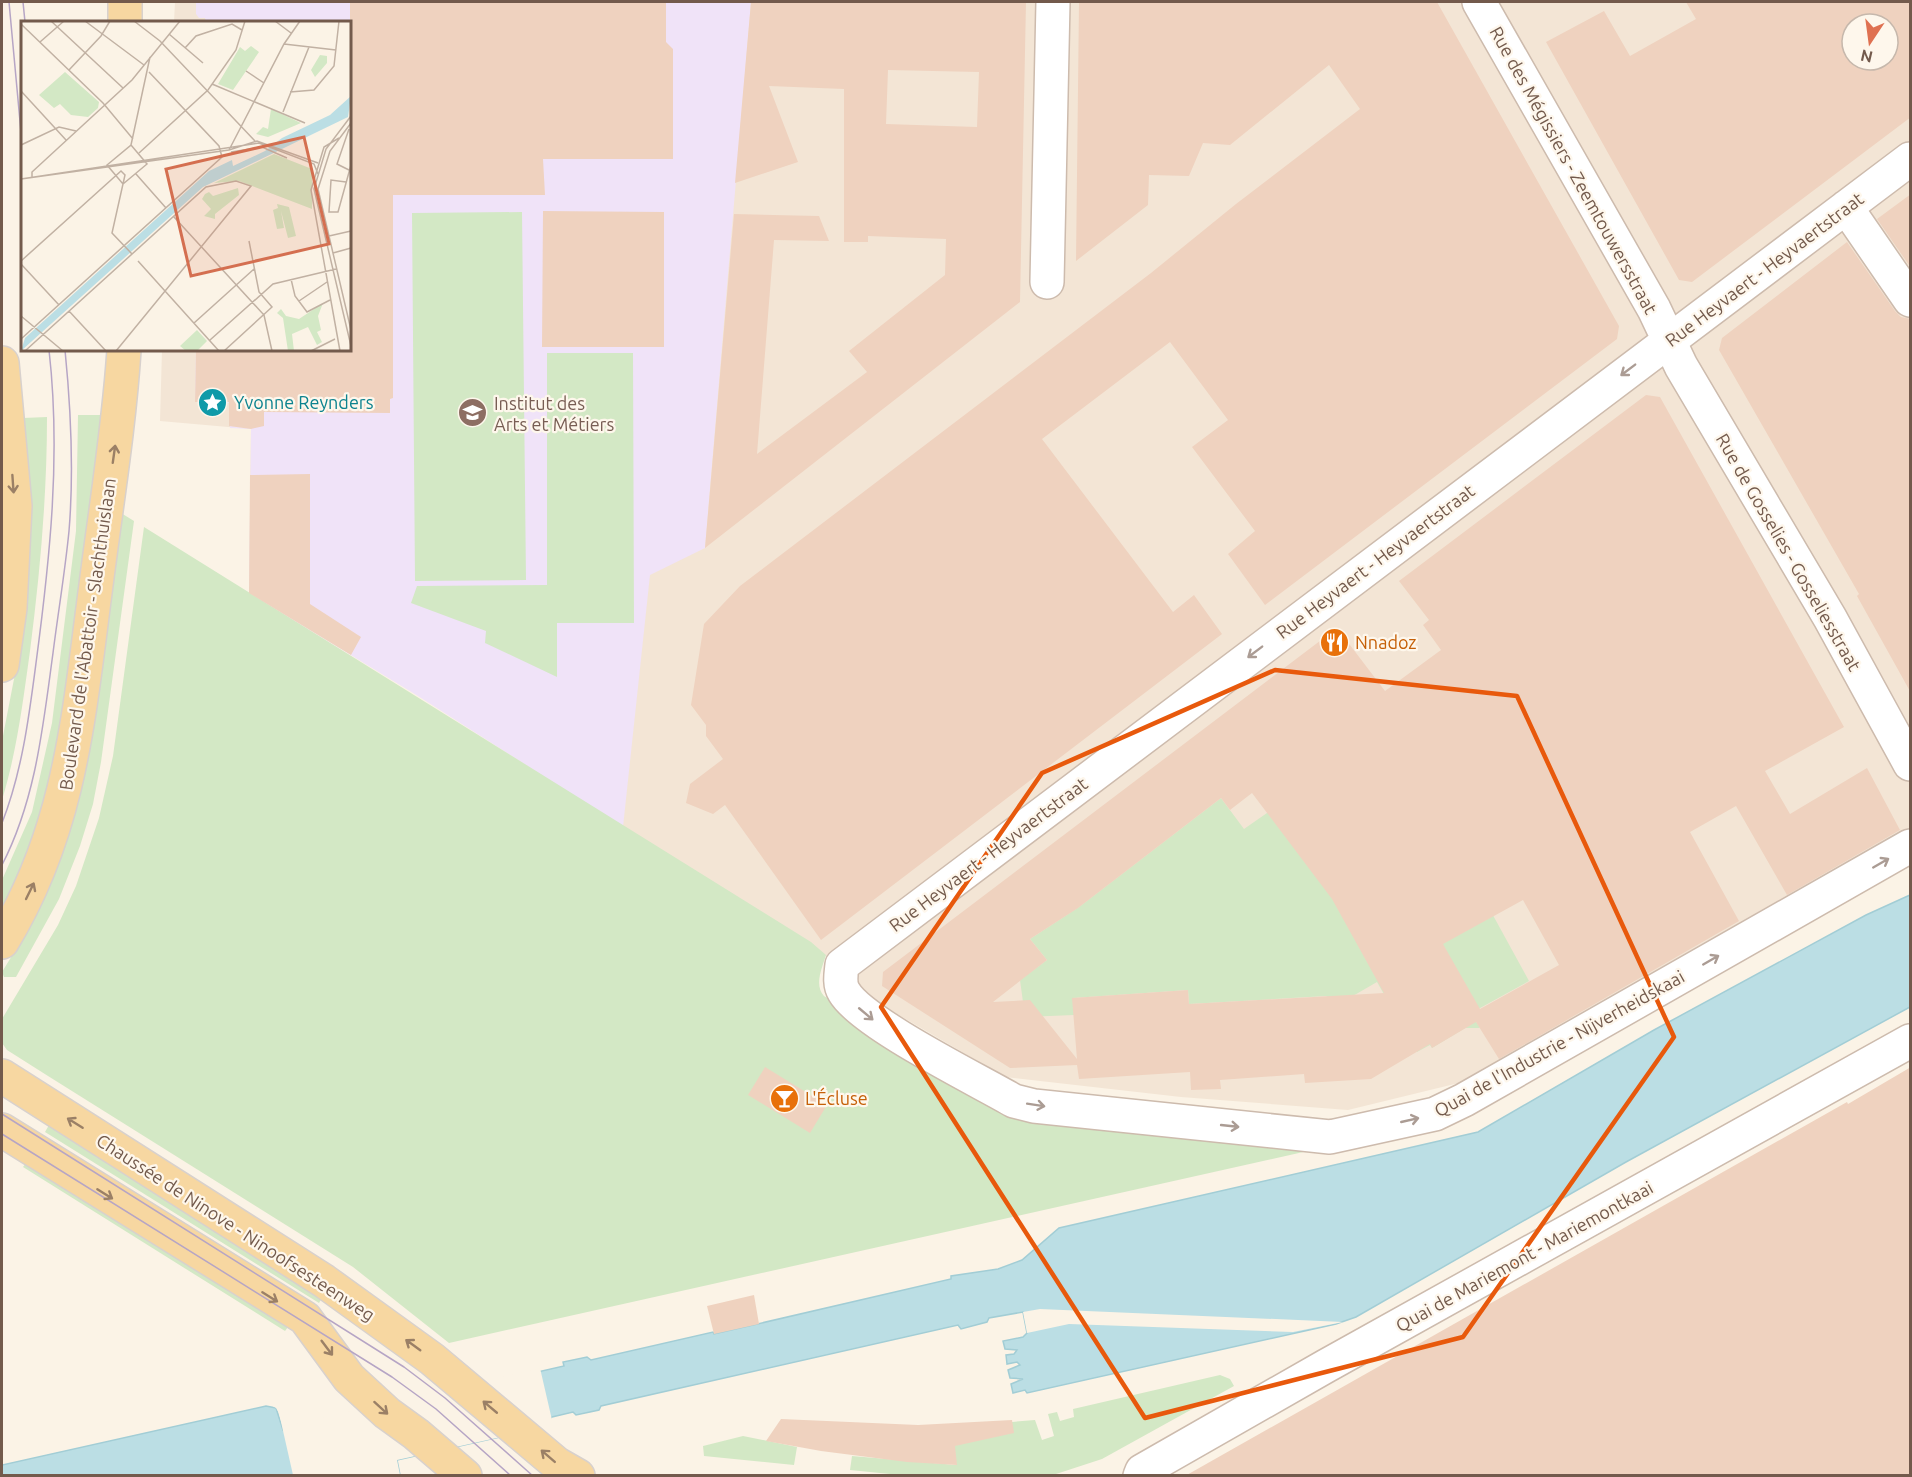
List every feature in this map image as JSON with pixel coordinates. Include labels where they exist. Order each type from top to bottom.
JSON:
[{"type":"main road","points":[[125,2],[125,21]]},
{"type":"main road","name":"Boulevard de l'Abattoir - Slachthuislaan","points":[[2,942],[32,888],[54,830],[71,765],[119,411],[124,351]]},
{"type":"main road","points":[[2,363],[15,506],[7,556],[2,665]]},
{"type":"main road","name":"Chaussée de Ninove - Ninoofsesteenweg","points":[[2,1076],[324,1281],[459,1381],[557,1464],[578,1476]]},
{"type":"main road","points":[[2,1130],[305,1318],[349,1378],[387,1413],[437,1451],[465,1476]]},
{"type":"street","points":[[1047,282],[1053,2]]},
{"type":"street","name":"Rue des Mégissiers - Zeemtouwersstraat","points":[[1479,2],[1648,299],[1668,340]]},
{"type":"street","name":"Rue Heyvaert - Heyvaertstraat","points":[[842,965],[1911,159]]},
{"type":"street","points":[[1846,207],[1911,300]]},
{"type":"street","name":"Rue de Gosselies - Gosseliesstraat","points":[[1668,340],[1830,618],[1911,764]]},
{"type":"street","name":"Quai de l'Industrie - Nijverheidskaai","points":[[842,965],[840,979],[844,992],[865,1016],[1014,1101],[1034,1106],[1330,1137],[1434,1114],[1464,1100],[1911,846]]},
{"type":"street","name":"Quai de Mariemont - Mariemontkaai","points":[[1140,1476],[1142,1471],[1326,1366],[1911,1041]]},
{"type":"highlighted area","points":[[1275,670],[1517,696],[1674,1037],[1463,1337],[1145,1418],[881,1007],[1042,773]]},
{"type":"shaded area","points":[[175,2],[1910,2],[1910,840],[1471,1080],[1348,1110],[1181,1097],[1005,1077],[880,1004],[810,942],[623,827],[418,695],[249,593],[251,429],[160,421],[162,351],[351,351],[351,21],[174,21]]},
{"type":"shaded area","name":"Institut des Arts et Métiers","points":[[196,2],[751,2],[705,548],[650,575],[623,827],[418,696],[249,593],[251,429],[230,428],[229,406],[233,403],[195,402],[196,351],[351,351],[351,21],[206,21],[205,18],[199,18],[196,14]]},
{"type":"green space","points":[[522,212],[526,580],[415,581],[412,213]]},
{"type":"green space","points":[[547,353],[633,353],[634,623],[557,623],[557,677],[485,643],[486,631],[411,603],[417,586],[547,585]]},
{"type":"green space","points":[[78,415],[104,415],[59,748],[42,817],[2,913],[2,880],[32,812],[52,723],[76,531]]},
{"type":"green space","points":[[47,417],[44,505],[34,622],[19,726],[2,800],[2,741],[20,648],[28,465],[23,418]]},
{"type":"green space","points":[[121,513],[134,521],[101,762],[93,804],[80,846],[59,899],[16,977],[4,977],[2,972],[21,941],[58,865],[75,812],[87,760]]},
{"type":"green space","points":[[144,527],[811,942],[826,955],[819,982],[824,996],[976,1091],[1330,1146],[449,1343],[353,1267],[7,1050],[2,1043],[2,1019],[58,925],[76,886],[99,818],[113,756]]},
{"type":"green space","points":[[1383,732],[1443,824],[1529,981],[1471,1013],[1480,1028],[1465,1028],[1432,1048],[1430,1045],[1417,1052],[1377,982],[1339,1004],[1326,996],[1189,1004],[1188,990],[1073,998],[1074,1015],[1025,1017],[1020,980],[1047,960],[1030,939],[1079,907],[1221,798],[1244,829]]},
{"type":"green space","points":[[49,1125],[323,1296],[319,1303],[45,1132]]},
{"type":"green space","points":[[29,1159],[291,1323],[285,1331],[23,1167]]},
{"type":"green space","points":[[1220,1375],[1230,1379],[1234,1386],[1102,1459],[1053,1475],[910,1476],[850,1470],[852,1456],[956,1465],[953,1427],[1035,1420],[1042,1440],[1054,1436],[1048,1414],[1057,1412],[1060,1421],[1074,1417],[1073,1409]]},
{"type":"green space","points":[[743,1436],[797,1447],[794,1465],[704,1456],[703,1446]]},
{"type":"water","points":[[1910,895],[1910,1007],[1626,1162],[1356,1317],[1336,1324],[1027,1393],[1025,1390],[1013,1393],[1011,1384],[1023,1379],[1010,1378],[1008,1370],[1020,1365],[1017,1362],[1007,1364],[1006,1355],[1014,1354],[1017,1350],[1005,1349],[1003,1341],[1023,1337],[1027,1333],[1023,1312],[989,1318],[987,1322],[961,1329],[958,1325],[601,1406],[599,1410],[576,1415],[573,1412],[552,1417],[540,1428],[397,1460],[400,1475],[2,1476],[2,1465],[266,1406],[276,1408],[283,1430],[564,1366],[563,1362],[587,1357],[591,1360],[713,1332],[714,1334],[951,1279],[951,1276],[998,1269],[1022,1260],[1059,1228],[1478,1132],[1654,1030],[1866,915]]},
{"type":"pier","points":[[1040,1309],[1343,1322],[1293,1332],[1069,1324],[1027,1333],[1023,1312]]},
{"type":"pier","points":[[540,1368],[552,1420],[546,1427],[397,1460],[400,1475],[293,1475],[279,1413],[276,1408],[267,1403],[279,1406],[285,1426]]},
{"type":"building","points":[[350,2],[666,2],[666,42],[673,49],[673,159],[543,159],[545,195],[393,195],[393,398],[390,399],[390,413],[264,412],[264,426],[251,429],[229,426],[229,402],[195,402],[196,351],[351,351]]},
{"type":"building","points":[[751,2],[1026,2],[1020,302],[705,548],[734,214],[819,216],[829,241],[774,240],[757,454],[867,372],[849,351],[945,275],[946,239],[868,236],[868,242],[844,242],[844,89],[769,86],[798,162],[735,183]],"holes":[[[888,70],[979,72],[977,127],[886,124]]]},
{"type":"building","points":[[1079,2],[1437,2],[1619,326],[1617,339],[1265,605],[1228,554],[1255,531],[1192,447],[1228,420],[1170,342],[1042,439],[1173,612],[1194,595],[1222,634],[821,940],[725,805],[713,814],[686,803],[690,784],[723,759],[706,736],[706,725],[691,705],[704,624],[740,586],[1151,273],[1236,204],[1360,109],[1329,65],[1230,145],[1203,143],[1189,176],[1149,175],[1148,205],[1076,261]]},
{"type":"building","points":[[1686,2],[1911,2],[1911,117],[1692,282],[1679,280],[1546,42],[1604,11],[1630,56],[1696,19]]},
{"type":"building","points":[[1911,194],[1911,268],[1877,219]]},
{"type":"building","points":[[543,211],[664,212],[664,347],[542,347]]},
{"type":"building","points":[[1847,242],[1895,311],[1901,317],[1911,319],[1911,693],[1857,596],[1859,594],[1719,350],[1722,338]]},
{"type":"building","points":[[1646,395],[1660,397],[1844,727],[1765,771],[1790,814],[1867,768],[1900,830],[1787,895],[1736,806],[1690,832],[1739,921],[1499,1059],[1476,1022],[1432,1048],[1430,1044],[1371,1079],[1305,1083],[1304,1074],[1220,1080],[1221,1089],[1191,1090],[1190,1072],[1079,1079],[1077,1065],[1010,1068],[882,986],[883,972],[1337,628],[1385,691],[1441,650],[1423,625],[1429,620],[1399,581]],"holes":[[[1252,793],[1332,899],[1384,993],[1189,1004],[1188,990],[1072,998],[1077,1059],[1030,1000],[993,1002],[1047,960],[1030,939],[1078,908],[1221,798],[1230,810]],[[1523,900],[1559,965],[1480,1009],[1443,944]]]},
{"type":"building","points":[[310,474],[310,604],[361,637],[351,655],[249,593],[250,475]]},
{"type":"building","points":[[765,1067],[827,1105],[810,1133],[748,1095]]},
{"type":"building","points":[[1911,1067],[1911,1476],[1185,1476],[1847,1102],[1848,1104]]},
{"type":"building","points":[[754,1295],[759,1324],[714,1334],[707,1306]]},
{"type":"building","points":[[781,1419],[918,1425],[1012,1420],[1014,1433],[955,1446],[957,1465],[907,1462],[766,1441]]},
{"type":"tram line","points":[[9,2],[21,132]]},
{"type":"tram line","points":[[23,2],[25,21]]},
{"type":"tram line","points":[[2,823],[15,784],[24,744],[46,585],[54,467],[49,351]]},
{"type":"tram line","points":[[2,865],[23,814],[36,762],[46,708],[66,562],[72,463],[65,351]]},
{"type":"tram line","points":[[2,1114],[404,1367],[445,1398],[533,1476]]},
{"type":"tram line","points":[[2,1134],[392,1377],[436,1409],[511,1476]]},
{"type":"place","name":"Yvonne Reynders","points":[[213,402]]},
{"type":"place","name":"Institut des Arts et Métiers","points":[[473,413]]},
{"type":"place","name":"Nnadoz","points":[[1334,642]]},
{"type":"place","name":"L'Écluse","points":[[784,1098]]}]
